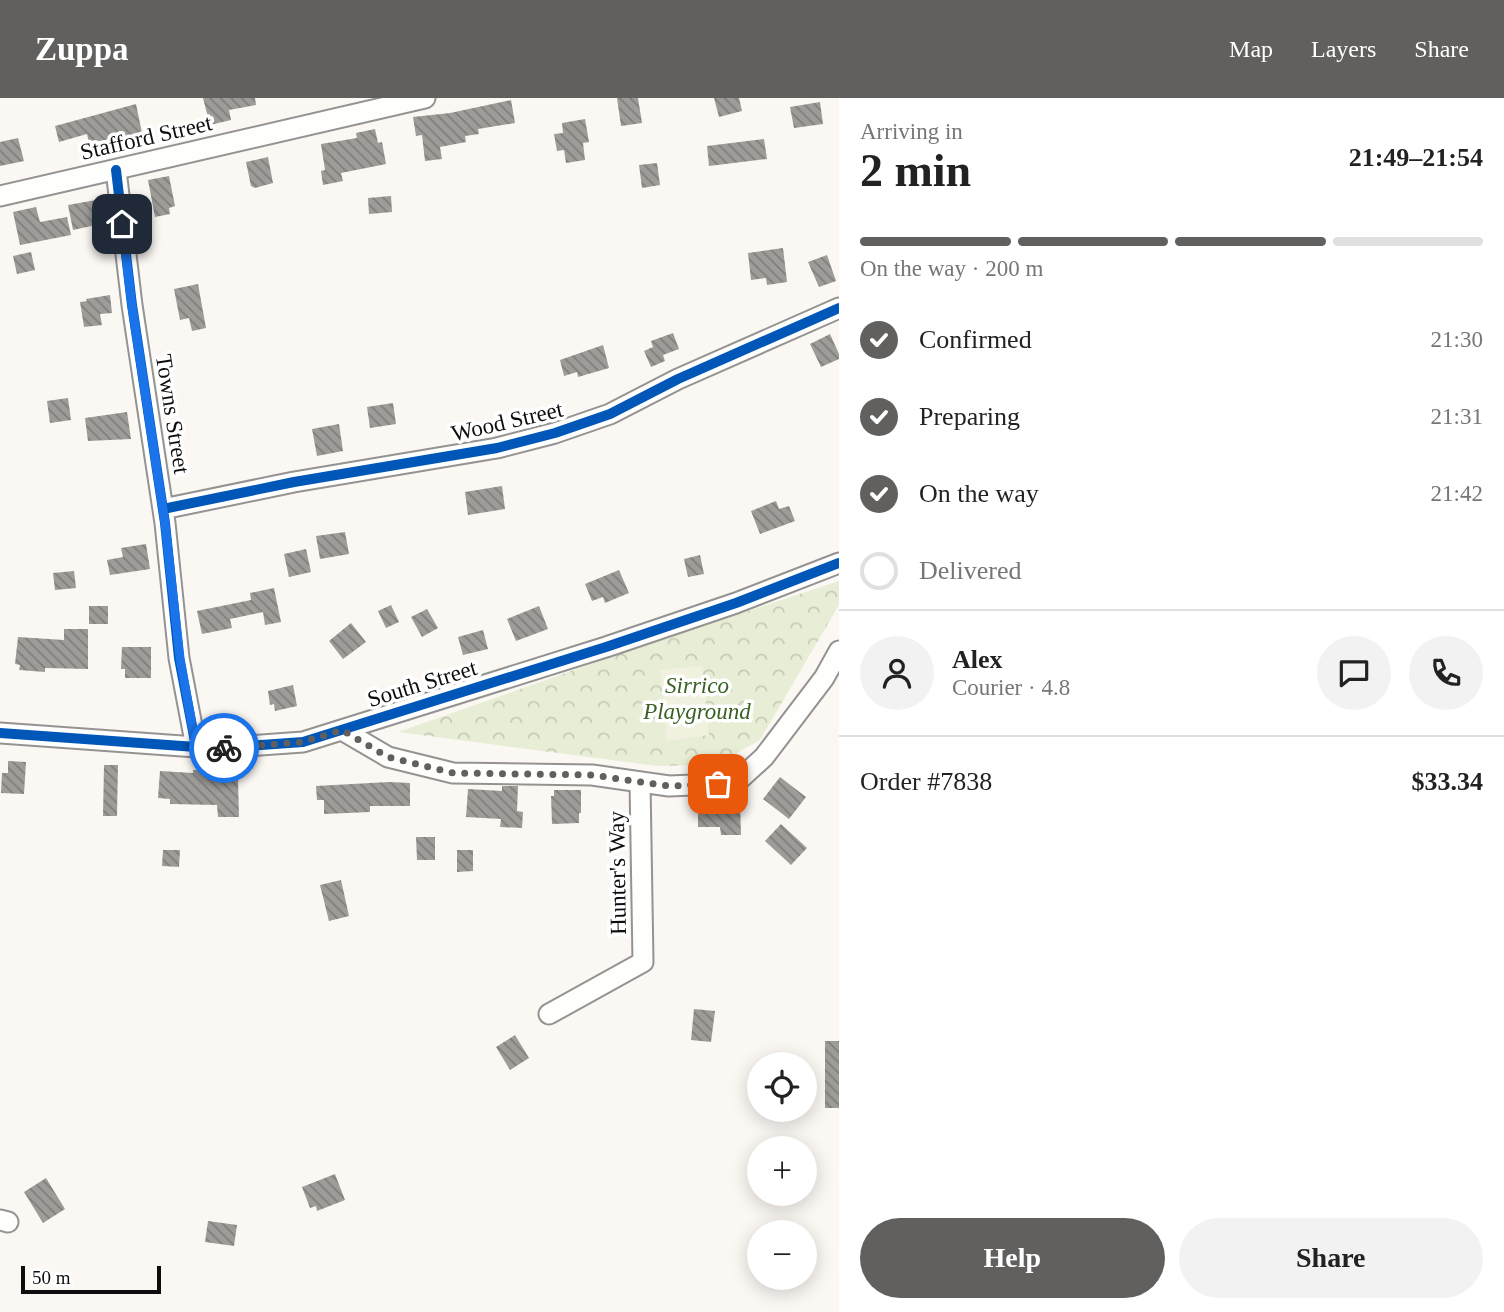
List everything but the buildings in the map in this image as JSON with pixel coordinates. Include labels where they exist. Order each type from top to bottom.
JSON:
[{"type":"street","name":"Stafford Street","points":[[0,196],[425,98]]},
{"type":"street","name":"Towns Street","points":[[116,170],[132,306],[163,509],[180,658],[196,747]]},
{"type":"street","name":"Wood Street","points":[[163,509],[294,482],[496,448],[555,433],[610,414],[678,379],[839,308]]},
{"type":"street","name":"South Street","points":[[0,733],[220,748],[303,742],[736,604],[839,563]]},
{"type":"street","name":"South Street","points":[[342,730],[388,757],[453,773],[592,775],[669,786],[707,786],[741,778],[753,769],[834,672],[839,651]]},
{"type":"street","name":"Hunter's Way","points":[[549,1014],[643,962],[639,782]]},
{"type":"green space","name":"Sirrico Playground","points":[[839,581],[839,605],[760,740],[715,765],[657,766],[398,732],[654,642]]},
{"type":"green space","points":[[702,666],[709,735],[667,741],[660,670]]},
{"type":"cycle path","points":[[116,170],[132,305],[165,523],[179,658],[196,747]]},
{"type":"cycle path","points":[[163,509],[294,482],[497,448],[555,433],[610,414],[678,379],[839,308]]},
{"type":"cycle path","points":[[0,733],[221,748],[303,742],[606,647],[736,603],[839,563]]},
{"type":"way so far","points":[[224,748],[303,742],[342,730],[388,757],[453,773],[592,775],[669,786],[718,784]]},
{"type":"route","points":[[122,224],[165,523],[180,658],[196,747],[224,748]]}]
